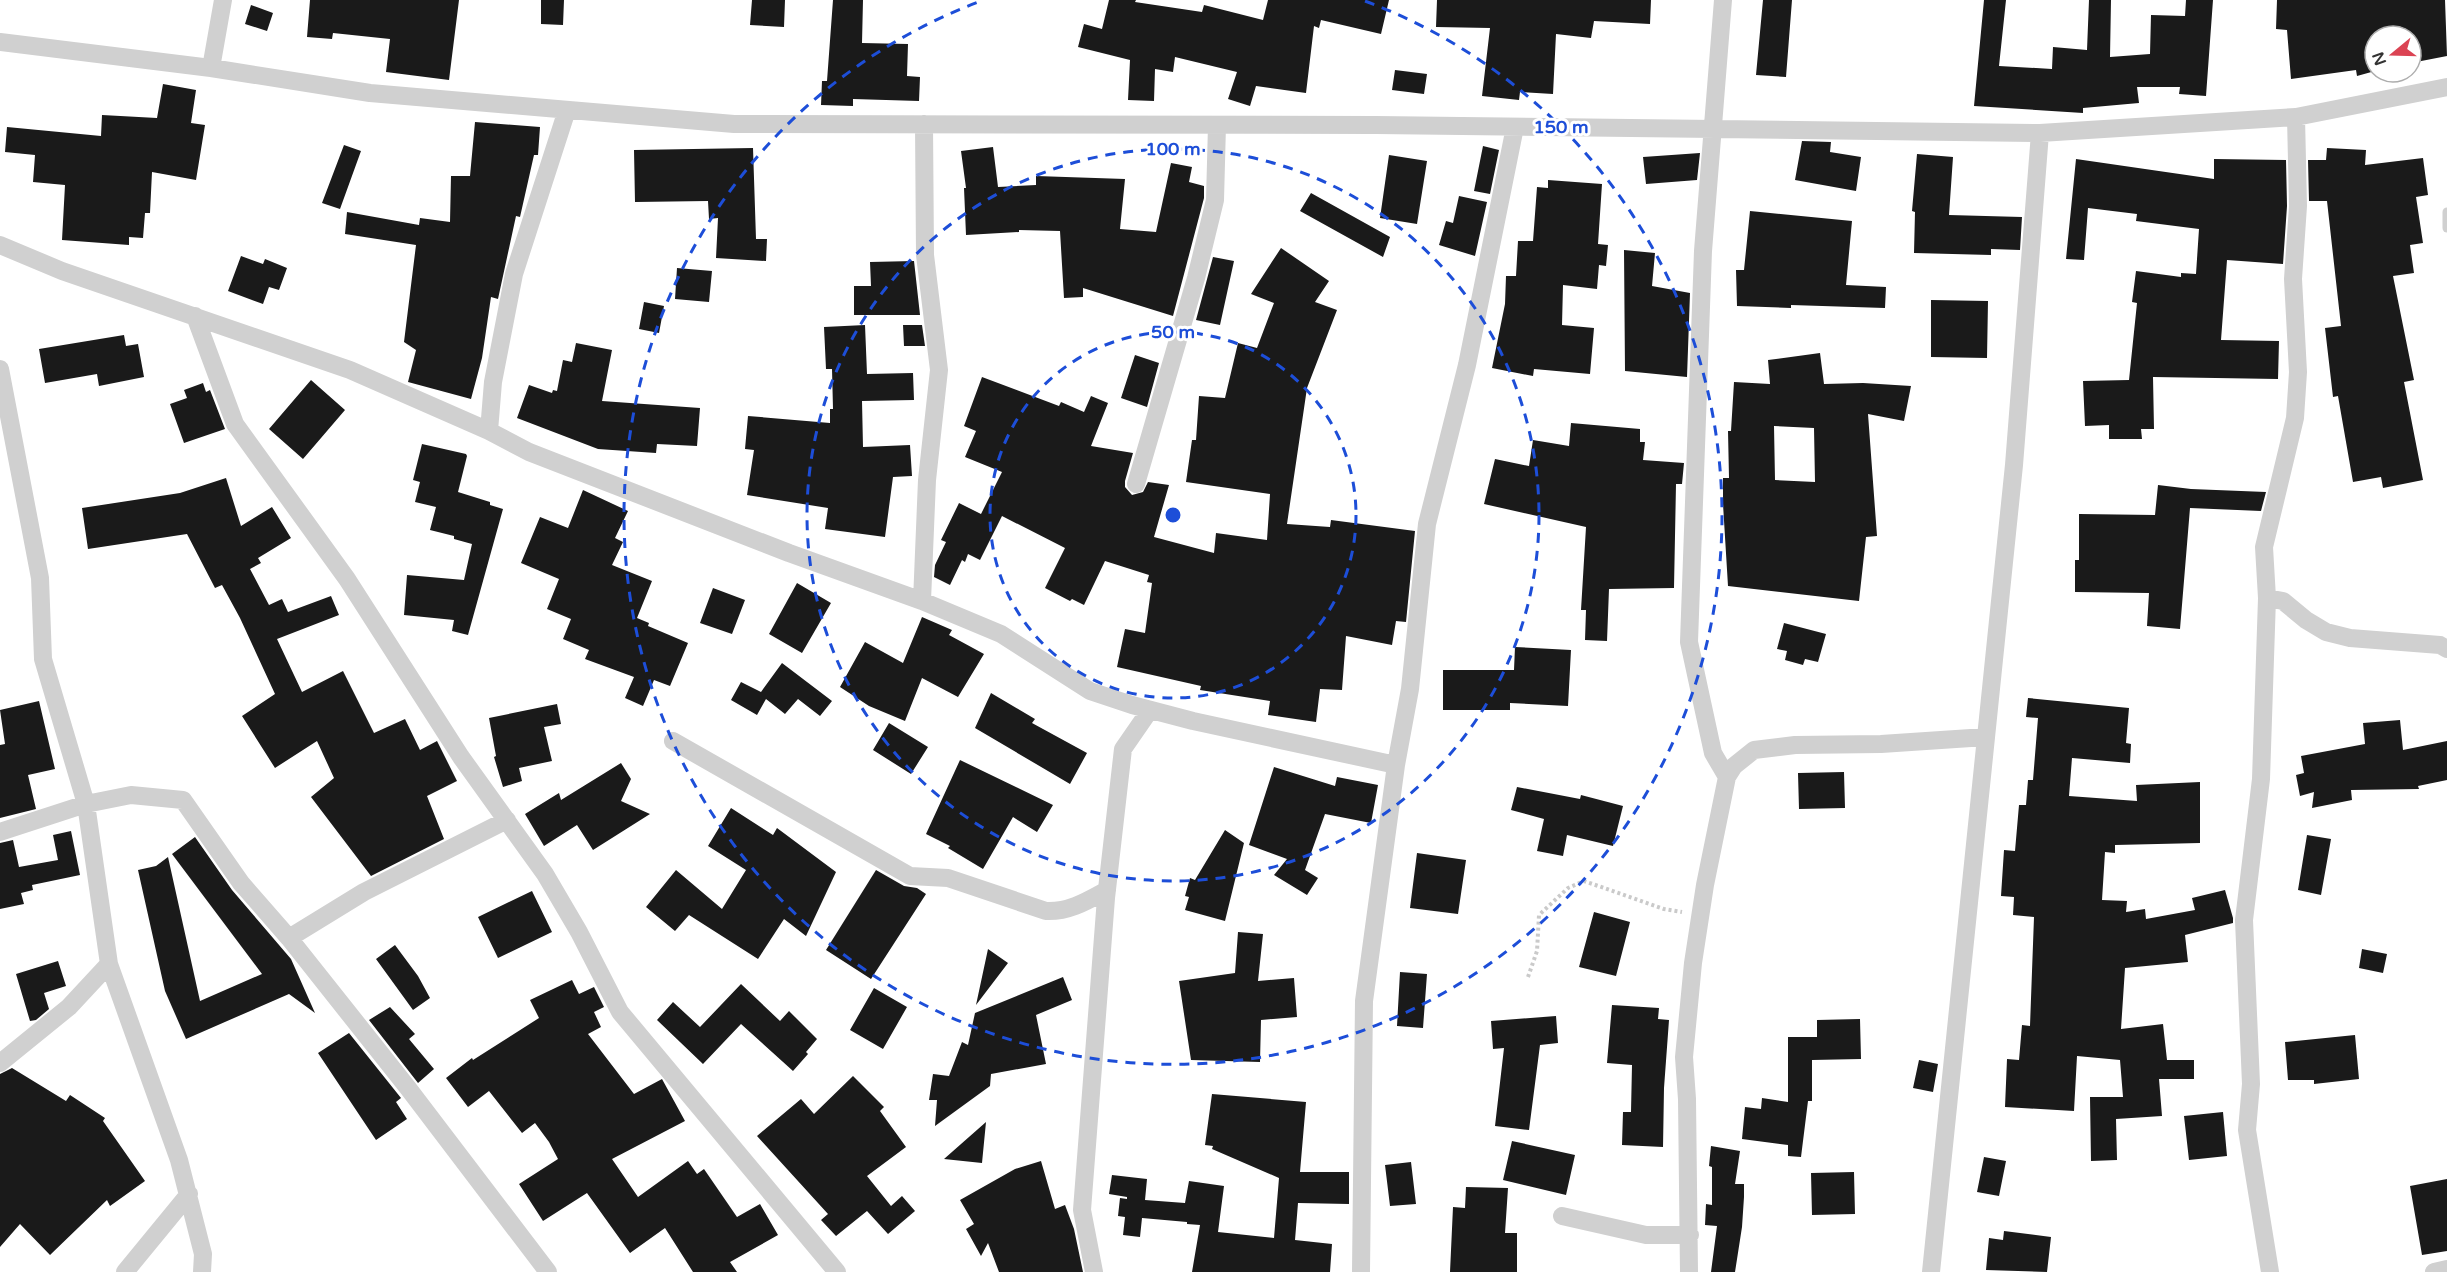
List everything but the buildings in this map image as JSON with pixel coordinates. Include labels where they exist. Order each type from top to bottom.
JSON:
[{"type":"street","points":[[211,68],[223,0]]},
{"type":"street","points":[[1723,0],[1703,251],[1689,642],[1713,753],[1727,777]]},
{"type":"street","points":[[0,42],[211,68],[370,93],[734,124],[1515,127],[2040,133],[2296,117],[2447,87]]},
{"type":"street","points":[[489,431],[493,382],[514,274],[567,110]]},
{"type":"street","points":[[2270,1272],[2247,1130],[2251,1084],[2244,920],[2261,779],[2267,598],[2264,547],[2295,418],[2298,372],[2293,279],[2298,206],[2296,117]]},
{"type":"street","points":[[922,601],[927,480],[939,370],[925,255],[924,124]]},
{"type":"street","points":[[1136,484],[1196,278],[1215,200],[1217,125]]},
{"type":"street","points":[[1361,1272],[1364,1001],[1396,765],[1410,689],[1427,524],[1467,365],[1515,127]]},
{"type":"street","points":[[1931,1272],[2014,465],[2040,133]]},
{"type":"street","points":[[0,245],[62,271],[350,370],[489,431],[529,452],[789,553],[922,601],[1001,634],[1090,691],[1150,710],[1396,765]]},
{"type":"street","points":[[195,316],[236,423],[347,579],[461,757],[545,874],[620,1012],[837,1272]]},
{"type":"street","points":[[0,369],[40,578],[43,659],[86,804],[109,964],[179,1160],[203,1254],[202,1272]]},
{"type":"street","points":[[2267,598],[2283,601],[2306,620],[2326,632],[2350,638],[2440,645],[2447,649]]},
{"type":"street","points":[[1094,1272],[1082,1210],[1107,890],[1123,749],[1150,710]]},
{"type":"street","points":[[1689,1272],[1687,1099],[1684,1057],[1700,916],[1727,777],[1734,766],[1754,750],[1795,745],[1881,744],[1986,737]]},
{"type":"street","points":[[673,741],[910,876],[948,878],[1046,911],[1059,912],[1075,907],[1107,890]]},
{"type":"street","points":[[0,832],[86,804],[131,795],[183,800],[241,883],[289,938],[548,1272]]},
{"type":"street","points":[[289,938],[364,892],[507,820]]},
{"type":"street","points":[[0,1063],[69,1007],[109,964]]},
{"type":"street","points":[[125,1272],[189,1194]]},
{"type":"street","points":[[1562,1216],[1646,1235],[1690,1235]]},
{"type":"street","points":[[2434,1272],[2447,1269]]},
{"type":"lane","points":[[2447,212],[2447,225]]},
{"type":"path","points":[[1528,977],[1537,951],[1539,915],[1568,888],[1584,881],[1664,909],[1700,916]]}]
